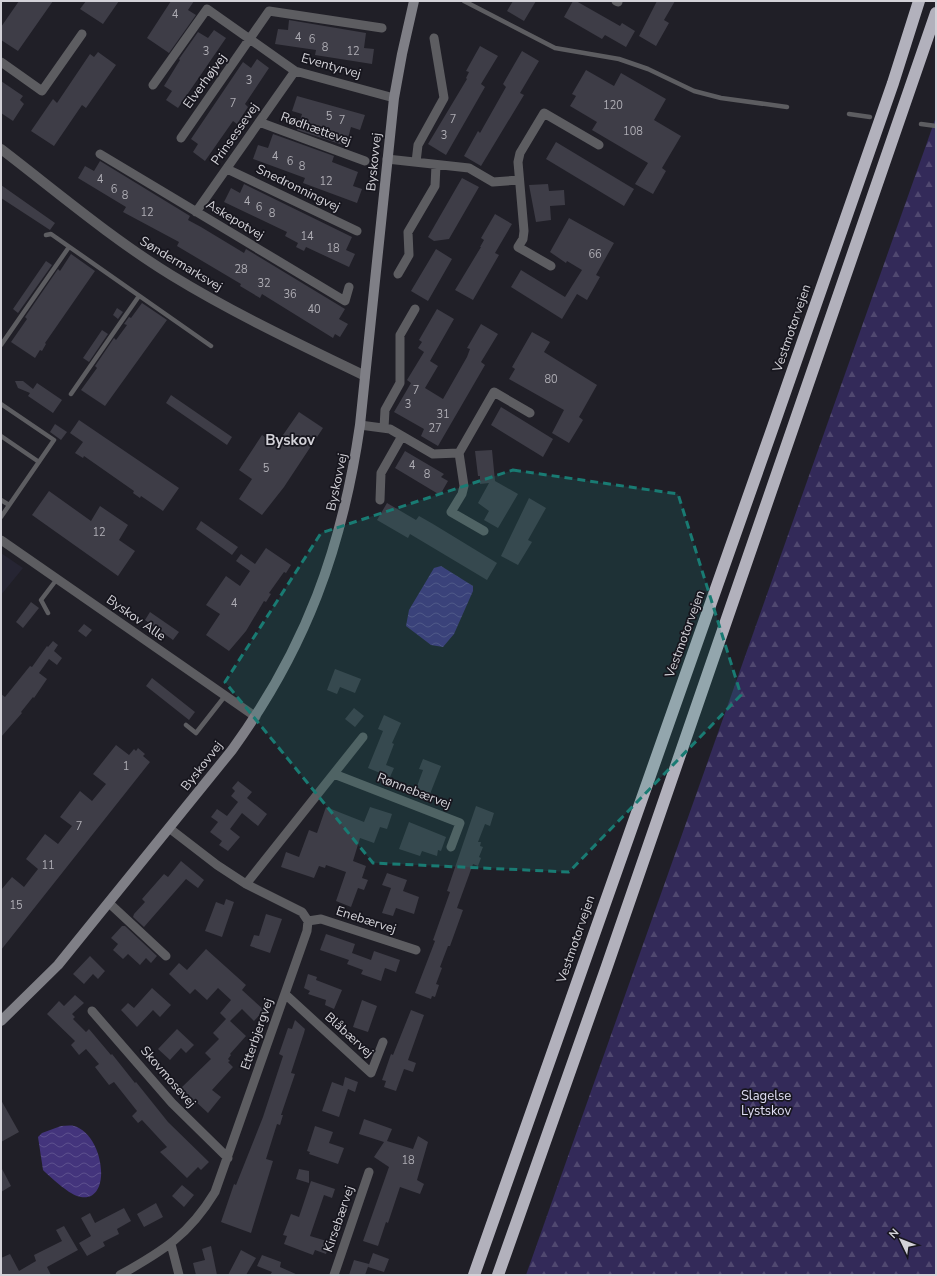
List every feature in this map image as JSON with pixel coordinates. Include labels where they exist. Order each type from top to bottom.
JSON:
[{"type":"highway","name":"Vestmotorvejen","points":[[474,1275],[774,424],[893,83],[919,1]]},
{"type":"highway","points":[[498,1275],[601,984],[936,12]]},
{"type":"main road","name":"Byskovvej","points":[[1,1021],[58,965],[169,828],[256,717],[290,658],[314,607],[333,552],[346,506],[360,425],[394,98],[414,1]]},
{"type":"street","name":"Eventyrvej","points":[[153,85],[207,9],[295,71],[394,98]]},
{"type":"street","name":"Elverhøjvej","points":[[181,138],[270,11],[382,28]]},
{"type":"street","points":[[1,62],[42,91],[82,34]]},
{"type":"street","points":[[416,162],[418,145],[444,98],[434,38]]},
{"type":"street","name":"Prinsessevej","points":[[196,212],[295,71]]},
{"type":"street","points":[[551,266],[518,247],[523,239],[524,231],[518,162],[520,153],[544,113],[599,145]]},
{"type":"street","name":"Rødhættevej","points":[[259,122],[365,161]]},
{"type":"street","name":"Søndermarksvej","points":[[1,149],[130,248],[171,275],[235,311],[365,376]]},
{"type":"street","name":"Askepotvej","points":[[100,154],[345,301],[349,287]]},
{"type":"street","points":[[387,159],[469,168],[493,182],[519,180]]},
{"type":"street","points":[[398,274],[409,255],[408,232],[435,186],[436,165]]},
{"type":"street","name":"Snedronningvej","points":[[226,169],[357,232]]},
{"type":"street","points":[[384,428],[385,410],[400,383],[400,335],[415,309]]},
{"type":"street","points":[[484,531],[451,512],[462,494],[464,486],[459,453],[494,392],[530,413]]},
{"type":"street","points":[[360,425],[390,429],[433,454],[459,453]]},
{"type":"street","points":[[380,500],[381,473],[402,436]]},
{"type":"street","name":"Byskov Alle","points":[[1,540],[256,717]]},
{"type":"street","points":[[246,884],[363,738]]},
{"type":"street","name":"Rønnebærvej","points":[[334,774],[460,823],[451,847]]},
{"type":"street","points":[[169,828],[217,865],[246,884],[302,912],[308,921]]},
{"type":"street","points":[[109,903],[166,956]]},
{"type":"street","name":"Enebærvej","points":[[308,921],[321,919],[416,950]]},
{"type":"street","name":"Etterbjergvej","points":[[120,1275],[153,1257],[172,1244],[188,1230],[203,1212],[215,1192],[307,931],[308,921]]},
{"type":"street","name":"Blåbærvej","points":[[285,994],[371,1073],[383,1042]]},
{"type":"street","name":"Skovmosevej","points":[[92,1011],[172,1103],[228,1158]]},
{"type":"street","name":"Kirsebærvej","points":[[334,1275],[369,1172]]},
{"type":"street","points":[[172,1244],[179,1275]]},
{"type":"lane","points":[[464,1],[555,48],[619,59],[648,69],[694,91],[721,98],[787,107]]},
{"type":"lane","points":[[849,114],[870,117]]},
{"type":"lane","points":[[921,124],[936,126]]},
{"type":"lane","points":[[46,235],[50,234],[211,346]]},
{"type":"lane","points":[[1,345],[69,247]]},
{"type":"lane","points":[[71,394],[139,296]]},
{"type":"lane","points":[[1,404],[54,440],[1,517]]},
{"type":"lane","points":[[1,436],[39,462]]},
{"type":"lane","points":[[1,500],[9,505]]},
{"type":"lane","points":[[48,613],[41,600],[57,579]]},
{"type":"lane","points":[[186,725],[196,733],[225,696]]},
{"type":"highlighted area","points":[[513,470],[678,494],[741,695],[569,872],[373,863],[225,682],[321,533]]},
{"type":"shaded area","points":[[1,553],[23,568],[1,595]]},
{"type":"green space","name":"Slagelse Lystskov","points":[[936,117],[936,1275],[526,1275]]},
{"type":"water","points":[[441,566],[473,586],[473,591],[454,634],[443,647],[431,645],[406,626],[409,610],[434,568]]},
{"type":"water","points":[[61,1126],[74,1126],[85,1132],[93,1142],[99,1155],[101,1169],[100,1181],[96,1191],[89,1197],[77,1196],[69,1192],[43,1170],[38,1137],[42,1133]]},
{"type":"building","points":[[19,1],[53,1],[18,51],[1,40],[1,27]]},
{"type":"building","points":[[86,1],[119,1],[103,24],[80,9]]},
{"type":"building","points":[[171,1],[194,1],[188,10],[196,15],[169,53],[147,38]]},
{"type":"building","points":[[513,1],[536,1],[524,21],[507,11]]},
{"type":"building","points":[[573,1],[576,1],[620,26],[622,23],[635,31],[626,47],[605,35],[602,39],[564,17]]},
{"type":"building","points":[[657,1],[675,1],[664,20],[669,23],[656,46],[639,36]]},
{"type":"building","points":[[289,20],[366,33],[364,48],[374,49],[372,64],[315,55],[316,50],[275,44],[278,29],[288,30]]},
{"type":"building","points":[[214,30],[226,38],[178,108],[166,100],[172,91],[164,86],[180,60],[179,59],[198,32],[208,38]]},
{"type":"building","points":[[480,46],[498,56],[481,84],[485,87],[446,155],[428,144],[467,79],[466,78],[469,72],[466,71]]},
{"type":"building","points":[[522,51],[539,61],[520,93],[524,95],[481,166],[464,156],[478,131],[480,133],[506,87],[503,84]]},
{"type":"building","points":[[98,52],[116,65],[86,108],[82,105],[54,146],[31,131],[53,99],[57,103],[90,54],[94,57]]},
{"type":"building","points":[[257,59],[269,68],[245,104],[248,107],[237,124],[233,121],[205,161],[193,152],[198,144],[191,139],[243,62],[251,68]]},
{"type":"building","points":[[586,70],[614,86],[621,73],[666,99],[654,120],[681,136],[662,168],[666,171],[653,194],[635,184],[648,163],[592,130],[597,122],[570,106],[576,96],[572,94]]},
{"type":"building","points":[[1,81],[23,96],[20,100],[24,104],[13,121],[1,113]]},
{"type":"building","points":[[297,96],[365,115],[360,130],[351,127],[346,146],[297,130],[302,114],[292,111]]},
{"type":"building","points":[[273,134],[334,156],[332,162],[358,172],[353,186],[362,189],[357,203],[303,183],[305,178],[253,159],[258,145],[268,148]]},
{"type":"building","points":[[556,142],[634,189],[624,206],[546,159]]},
{"type":"building","points":[[100,161],[190,216],[188,220],[244,253],[246,249],[345,309],[339,319],[348,324],[340,337],[335,334],[333,338],[262,294],[260,298],[240,286],[241,284],[177,246],[179,242],[123,212],[126,207],[78,178],[85,166],[94,171]]},
{"type":"building","points":[[462,178],[479,187],[449,239],[434,241],[428,237]]},
{"type":"building","points":[[244,184],[352,237],[346,250],[355,254],[349,267],[306,247],[304,251],[296,247],[298,243],[285,236],[287,232],[224,202],[231,188],[240,193]]},
{"type":"building","points":[[548,184],[549,191],[564,190],[565,205],[550,206],[551,220],[536,222],[529,185]]},
{"type":"building","points":[[1,185],[55,223],[50,230],[1,198]]},
{"type":"building","points":[[495,214],[512,224],[495,253],[499,255],[473,300],[455,290],[481,247],[484,240],[481,238]]},
{"type":"building","points":[[569,218],[614,243],[596,275],[600,277],[587,300],[577,294],[562,319],[511,287],[521,270],[565,297],[582,270],[567,261],[566,263],[550,252]]},
{"type":"building","points":[[436,249],[452,259],[428,301],[411,291]]},
{"type":"building","points":[[71,254],[95,271],[45,343],[46,344],[42,351],[40,350],[35,358],[11,342],[27,319],[25,317],[58,269],[60,271]]},
{"type":"building","points":[[46,261],[52,265],[18,313],[13,309]]},
{"type":"building","points":[[142,303],[167,320],[105,406],[81,390],[97,368],[95,366],[114,338],[116,340],[127,325],[124,324],[129,317],[131,318]]},
{"type":"building","points":[[117,308],[123,312],[118,319],[113,315]]},
{"type":"building","points":[[437,309],[454,319],[430,361],[438,366],[425,388],[443,399],[467,357],[470,349],[467,348],[481,324],[498,334],[481,362],[485,365],[438,446],[421,436],[424,429],[394,412],[411,383],[407,380],[424,352],[418,348],[422,342],[419,340]]},
{"type":"building","points":[[102,330],[108,334],[89,362],[83,358]]},
{"type":"building","points":[[532,332],[550,342],[544,352],[597,385],[579,417],[583,420],[569,443],[552,433],[564,410],[509,379],[515,369],[512,367]]},
{"type":"building","points":[[15,381],[23,381],[33,389],[37,383],[62,400],[53,413],[28,396],[30,393],[18,388]]},
{"type":"building","points":[[171,395],[232,437],[227,445],[166,403]]},
{"type":"building","points":[[501,407],[553,439],[543,457],[491,425]]},
{"type":"building","points":[[299,412],[323,428],[284,487],[262,515],[239,499],[252,479],[239,470],[262,435],[276,445]]},
{"type":"building","points":[[79,420],[179,488],[163,511],[141,496],[140,498],[133,493],[134,491],[84,456],[83,458],[75,453],[83,442],[70,433]]},
{"type":"building","points":[[55,424],[67,432],[61,440],[50,432]]},
{"type":"building","points":[[492,450],[495,481],[518,494],[498,528],[484,520],[489,511],[478,503],[489,483],[480,484],[475,451]]},
{"type":"building","points":[[405,451],[444,474],[441,477],[448,481],[440,495],[395,468]]},
{"type":"building","points":[[49,491],[91,521],[100,506],[128,525],[119,540],[135,551],[118,576],[32,515]]},
{"type":"building","points":[[529,498],[546,508],[528,540],[532,542],[518,565],[501,556]]},
{"type":"building","points":[[387,503],[416,520],[419,516],[497,563],[487,580],[410,534],[408,538],[377,520]]},
{"type":"building","points":[[201,521],[238,547],[232,555],[196,529]]},
{"type":"building","points":[[266,548],[291,565],[269,593],[271,594],[266,602],[264,601],[246,631],[229,651],[206,635],[220,614],[206,605],[226,576],[240,586],[250,571],[236,561],[241,554],[255,564]]},
{"type":"building","points":[[31,602],[39,608],[23,628],[16,622]]},
{"type":"building","points":[[150,612],[179,632],[173,640],[145,620]]},
{"type":"building","points":[[84,624],[92,630],[86,637],[78,631]]},
{"type":"building","points":[[53,641],[58,645],[54,651],[62,658],[57,665],[49,659],[39,673],[47,679],[34,698],[33,697],[21,712],[22,713],[1,737],[1,694],[5,697],[30,666],[32,667],[47,646],[48,647]]},
{"type":"building","points":[[335,669],[361,679],[355,693],[340,687],[337,694],[327,690]]},
{"type":"building","points":[[152,678],[195,712],[189,720],[146,686]]},
{"type":"building","points":[[354,708],[364,716],[355,727],[345,719]]},
{"type":"building","points":[[384,715],[401,723],[392,743],[394,744],[386,765],[394,768],[390,777],[368,768],[383,731],[378,729]]},
{"type":"building","points":[[116,745],[129,755],[134,749],[136,751],[138,748],[145,754],[143,756],[150,762],[1,950],[1,890],[12,877],[24,887],[38,869],[26,859],[45,834],[58,844],[72,826],[60,817],[80,791],[92,801],[106,784],[93,774]]},
{"type":"building","points":[[423,759],[441,766],[430,794],[416,789],[423,770],[419,769]]},
{"type":"building","points":[[238,781],[252,792],[247,798],[267,814],[258,826],[242,813],[230,829],[240,837],[228,851],[219,845],[222,841],[210,832],[218,822],[211,817],[217,809],[227,816],[238,802],[231,796],[235,791],[232,788]]},
{"type":"building","points":[[476,806],[494,813],[490,826],[485,824],[478,842],[481,842],[480,846],[483,847],[479,857],[481,858],[478,866],[473,864],[457,908],[463,910],[450,946],[448,946],[440,967],[442,968],[436,984],[439,985],[435,997],[432,996],[431,999],[415,993],[435,941],[433,940],[450,892],[447,891]]},
{"type":"building","points":[[326,807],[364,822],[370,807],[392,814],[387,829],[380,827],[374,843],[360,838],[353,861],[366,866],[362,878],[368,880],[364,890],[358,888],[351,907],[336,901],[346,872],[326,865],[325,868],[319,866],[314,878],[281,867],[286,852],[299,857],[309,830],[317,833]]},
{"type":"building","points":[[409,822],[446,837],[441,851],[438,850],[437,856],[422,851],[420,856],[399,849]]},
{"type":"building","points":[[181,861],[204,880],[198,888],[186,879],[144,927],[133,917],[145,902],[142,899],[164,874],[168,877]]},
{"type":"building","points":[[387,873],[407,880],[403,891],[419,897],[414,914],[396,908],[393,916],[382,913],[391,888],[382,885]]},
{"type":"building","points":[[226,899],[234,902],[222,937],[205,931],[216,902],[224,905]]},
{"type":"building","points":[[266,914],[282,919],[270,953],[250,946],[254,935],[259,936]]},
{"type":"building","points":[[122,926],[125,926],[157,956],[151,963],[146,958],[140,965],[128,954],[123,959],[113,950],[118,944],[111,938]]},
{"type":"building","points":[[326,934],[355,944],[352,953],[371,960],[374,951],[400,960],[396,972],[385,968],[381,981],[361,974],[363,970],[347,964],[349,960],[320,950]]},
{"type":"building","points":[[206,949],[246,985],[242,990],[264,1010],[254,1021],[242,1009],[230,1021],[246,1036],[230,1054],[231,1055],[228,1059],[230,1061],[228,1062],[233,1067],[212,1090],[221,1097],[208,1113],[181,1088],[211,1059],[205,1053],[219,1039],[213,1033],[226,1019],[220,1013],[231,1000],[218,988],[207,1000],[195,989],[190,994],[169,974],[179,963],[187,970]]},
{"type":"building","points":[[90,956],[105,971],[98,979],[93,974],[84,984],[73,974]]},
{"type":"building","points":[[308,974],[317,977],[316,980],[342,990],[334,1009],[325,1005],[326,1000],[308,994],[310,991],[304,988]]},
{"type":"building","points":[[152,988],[171,1005],[160,1017],[153,1010],[137,1027],[121,1010],[128,1003],[134,1008]]},
{"type":"building","points":[[75,995],[84,1003],[72,1014],[75,1017],[73,1019],[86,1032],[89,1029],[111,1055],[112,1054],[135,1083],[136,1082],[168,1122],[209,1162],[201,1170],[198,1167],[187,1178],[160,1152],[167,1147],[142,1120],[138,1123],[132,1116],[137,1111],[114,1082],[109,1085],[95,1067],[99,1064],[86,1049],[79,1055],[71,1045],[75,1041],[47,1014],[59,1001],[64,1006]]},
{"type":"building","points":[[362,1000],[377,1006],[368,1032],[353,1027]]},
{"type":"building","points":[[411,1010],[424,1015],[408,1060],[416,1063],[413,1072],[404,1069],[396,1091],[384,1087],[386,1081],[382,1080],[391,1054],[393,1055]]},
{"type":"building","points":[[295,1020],[305,1029],[291,1073],[295,1074],[281,1115],[283,1115],[280,1125],[277,1124],[266,1159],[273,1161],[251,1233],[221,1222],[234,1184],[236,1185],[263,1117],[283,1056],[279,1054],[288,1028],[292,1029]]},
{"type":"building","points":[[177,1029],[194,1045],[186,1053],[181,1048],[170,1060],[158,1049]]},
{"type":"building","points":[[345,1077],[358,1082],[355,1092],[348,1089],[339,1117],[322,1111],[332,1082],[343,1086]]},
{"type":"building","points":[[1,1100],[19,1132],[1,1142]]},
{"type":"building","points":[[364,1119],[392,1129],[387,1141],[413,1149],[418,1136],[428,1142],[417,1180],[424,1184],[420,1194],[400,1187],[388,1223],[386,1222],[378,1246],[363,1241],[389,1167],[374,1157],[384,1142],[359,1134]]},
{"type":"building","points":[[315,1126],[333,1132],[329,1143],[344,1148],[338,1164],[309,1154],[310,1152],[307,1151]]},
{"type":"building","points":[[1,1167],[11,1186],[1,1192]]},
{"type":"building","points":[[299,1169],[309,1171],[309,1183],[296,1179]]},
{"type":"building","points":[[311,1181],[335,1189],[332,1198],[324,1195],[310,1236],[330,1242],[326,1254],[315,1250],[313,1255],[284,1244],[287,1236],[283,1235],[291,1214],[299,1217]]},
{"type":"building","points":[[182,1185],[194,1195],[184,1207],[172,1196]]},
{"type":"building","points":[[156,1203],[163,1217],[144,1227],[137,1214]]},
{"type":"building","points":[[124,1208],[131,1221],[117,1229],[119,1234],[103,1242],[105,1246],[87,1256],[79,1243],[91,1236],[81,1218],[90,1213],[95,1223]]},
{"type":"building","points":[[64,1226],[78,1250],[47,1267],[51,1275],[1,1275],[1,1258],[10,1254],[19,1271],[36,1261],[34,1255],[62,1241],[56,1230]]},
{"type":"building","points":[[211,1246],[217,1275],[196,1275],[193,1263],[205,1260],[202,1249]]},
{"type":"building","points":[[241,1250],[256,1258],[246,1275],[228,1275]]},
{"type":"building","points":[[373,1253],[389,1259],[384,1272],[368,1267]]},
{"type":"building","points":[[262,1255],[281,1262],[280,1267],[298,1275],[270,1275],[272,1272],[257,1266]]},
{"type":"building","points":[[354,1260],[369,1264],[365,1275],[349,1275]]},
{"type":"district","name":"Byskov","points":[[290,440]]}]
